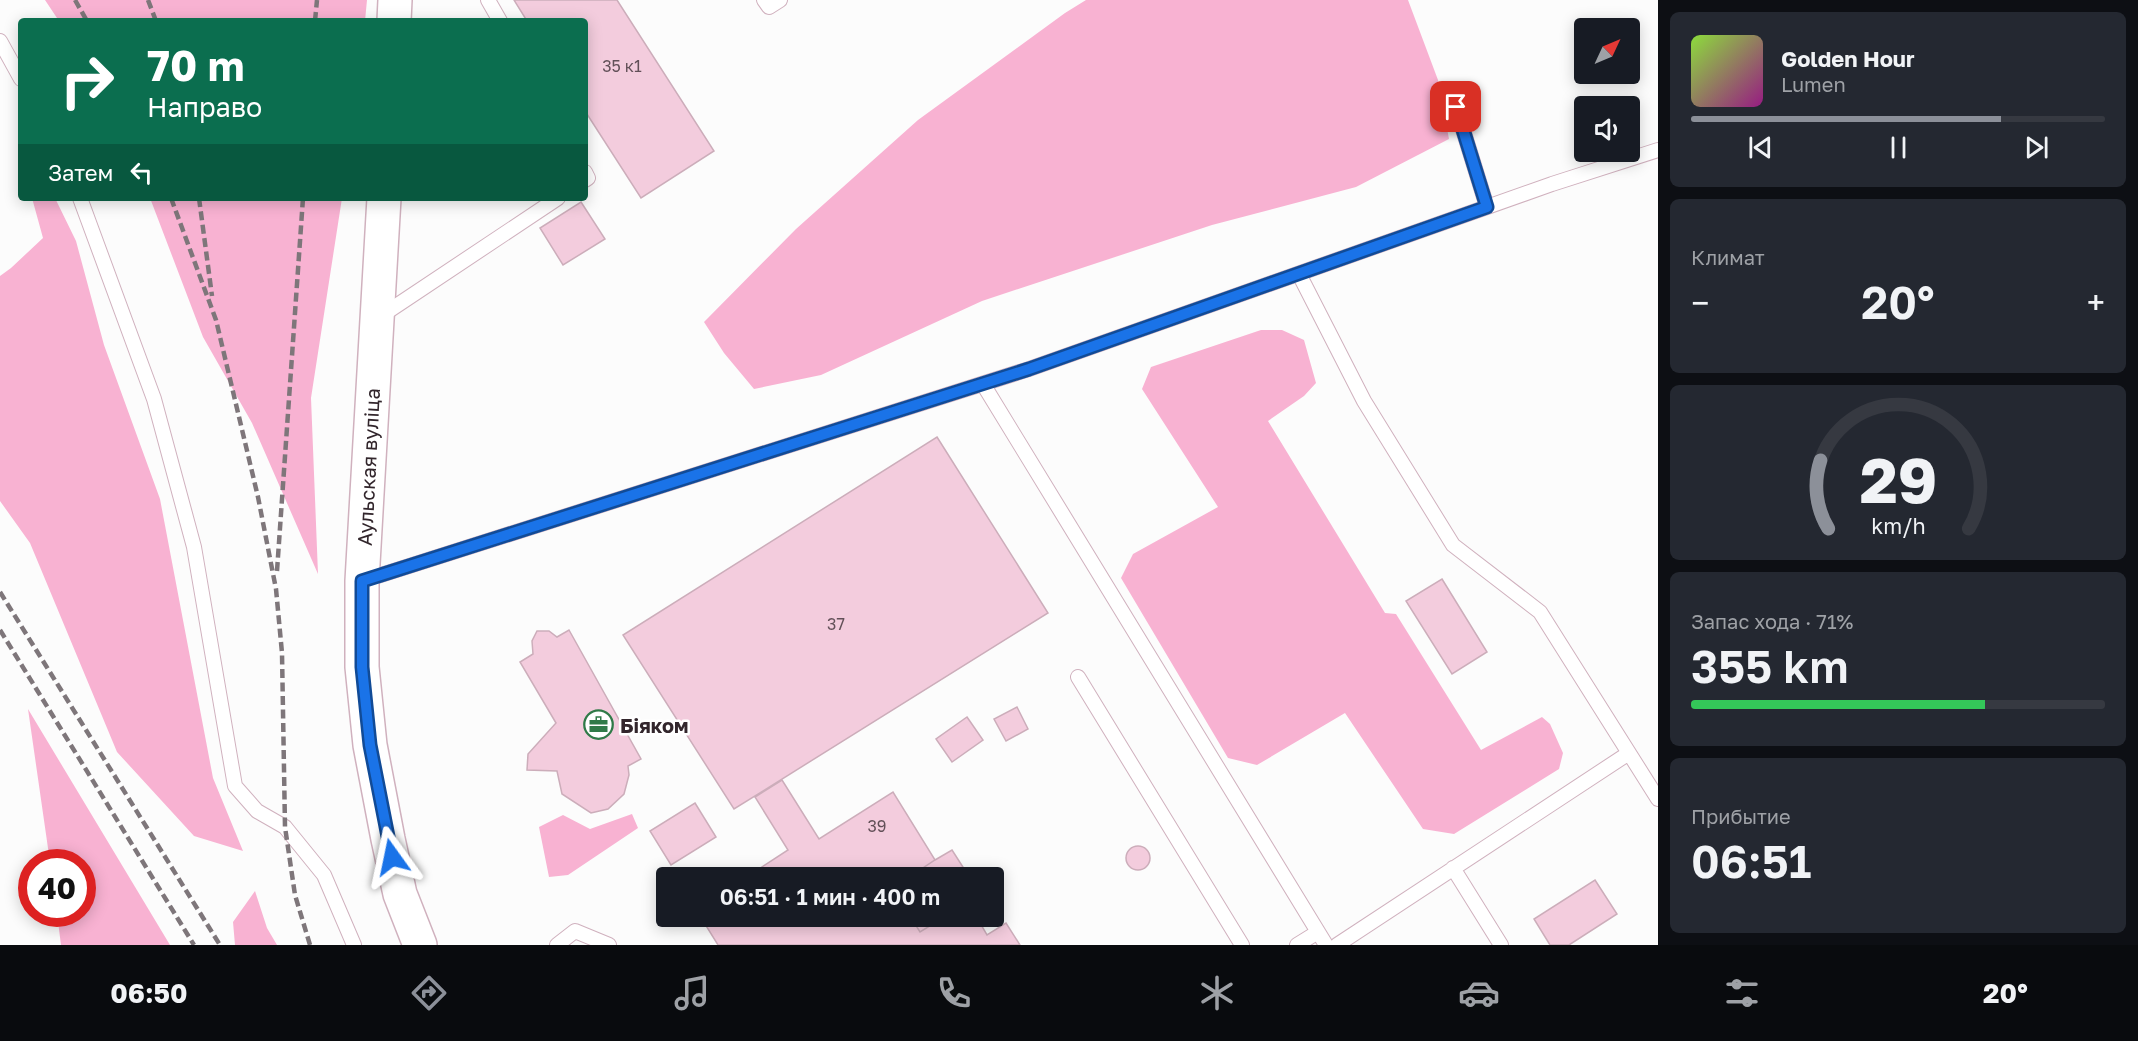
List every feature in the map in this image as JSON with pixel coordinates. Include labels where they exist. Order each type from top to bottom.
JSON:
[{"type":"street","points":[[394,18],[395,0]]},
{"type":"street","name":"Аульская вуліца","points":[[384,201],[362,581],[362,667],[370,745],[400,894],[420,945]]},
{"type":"lane","points":[[488,0],[498,18]]},
{"type":"lane","points":[[764,0],[769,7],[780,0]]},
{"type":"lane","points":[[0,41],[18,74]]},
{"type":"lane","points":[[1456,107],[1487,207]]},
{"type":"lane","points":[[362,581],[983,384],[1487,207],[1658,150]]},
{"type":"lane","points":[[81,201],[154,399],[191,536],[235,786],[257,811],[285,827],[324,875],[354,945]]},
{"type":"lane","points":[[377,319],[554,201]]},
{"type":"lane","points":[[1299,274],[1364,401],[1453,545],[1540,612],[1658,799]]},
{"type":"lane","points":[[983,384],[1326,945]]},
{"type":"lane","points":[[1078,677],[1242,945]]},
{"type":"lane","points":[[1336,945],[1629,753]]},
{"type":"lane","points":[[1453,868],[1501,945]]},
{"type":"lane","points":[[557,945],[575,932],[609,945]]},
{"type":"lane","points":[[1297,945],[1318,932]]},
{"type":"shaded area","points":[[45,0],[367,0],[365,18],[57,18]]},
{"type":"shaded area","points":[[1086,0],[1408,0],[1438,80],[1449,139],[1356,187],[1212,225],[982,301],[821,375],[754,389],[724,353],[704,322],[796,229],[918,120]]},
{"type":"shaded area","points":[[33,201],[56,201],[76,241],[104,345],[160,499],[213,778],[243,851],[194,836],[117,752],[30,543],[0,501],[0,276],[43,238]]},
{"type":"shaded area","points":[[151,201],[342,201],[311,398],[318,574],[252,423],[203,337]]},
{"type":"shaded area","points":[[1261,330],[1282,330],[1304,340],[1316,383],[1304,396],[1268,421],[1385,613],[1396,614],[1481,750],[1542,717],[1550,724],[1563,753],[1559,769],[1454,834],[1423,829],[1345,713],[1257,765],[1228,758],[1121,578],[1133,554],[1218,507],[1142,389],[1151,367]]},
{"type":"shaded area","points":[[28,709],[170,945],[61,945],[59,927],[96,927],[96,849],[48,849]]},
{"type":"shaded area","points":[[632,814],[638,828],[568,875],[549,877],[539,827],[563,815],[590,829]]},
{"type":"shaded area","points":[[255,891],[267,928],[277,945],[235,945],[233,922]]},
{"type":"building","points":[[514,0],[617,0],[714,151],[641,198],[588,116],[588,18],[525,18]]},
{"type":"building","points":[[581,202],[605,239],[563,265],[540,228]]},
{"type":"building","points":[[937,437],[1048,613],[734,809],[623,635]]},
{"type":"building","points":[[1442,579],[1487,652],[1452,674],[1406,601]]},
{"type":"building","points":[[569,630],[641,759],[628,766],[629,775],[624,794],[608,809],[591,813],[562,794],[557,771],[527,770],[528,754],[556,723],[520,662],[533,654],[532,641],[537,631],[549,631],[557,637]]},
{"type":"building","points":[[1017,707],[1028,729],[1006,741],[994,719]]},
{"type":"building","points":[[967,717],[983,740],[952,762],[936,739]]},
{"type":"building","points":[[782,780],[819,839],[893,792],[935,860],[952,850],[963,867],[762,867],[788,850],[755,797]]},
{"type":"building","points":[[695,803],[716,837],[671,865],[650,831]]},
{"type":"building","points":[[1138,846],[1147,849],[1150,858],[1147,867],[1138,870],[1129,867],[1126,858],[1129,849]]},
{"type":"building","points":[[952,850],[963,867],[924,867]]},
{"type":"building","points":[[1595,880],[1617,914],[1569,945],[1550,945],[1534,919]]},
{"type":"building","points":[[1006,923],[1020,945],[718,945],[707,927],[982,927],[987,935],[1000,927],[1004,927]]},
{"type":"building","points":[[917,927],[928,927],[920,932]]},
{"type":"railway","points":[[75,0],[85,18]]},
{"type":"railway","points":[[148,0],[155,18]]},
{"type":"railway","points":[[315,18],[317,0]]},
{"type":"railway","points":[[172,201],[216,320],[258,497],[276,589],[282,653],[285,827],[295,895],[310,945]]},
{"type":"railway","points":[[199,201],[212,296]]},
{"type":"railway","points":[[277,571],[303,201]]},
{"type":"railway","points":[[0,592],[220,945]]},
{"type":"railway","points":[[0,630],[194,945]]},
{"type":"place","name":"Біяком","points":[[599,725]]},
{"type":"route","points":[[392,857],[370,745],[362,667],[362,581],[1029,369],[1487,207],[1456,107]]}]
